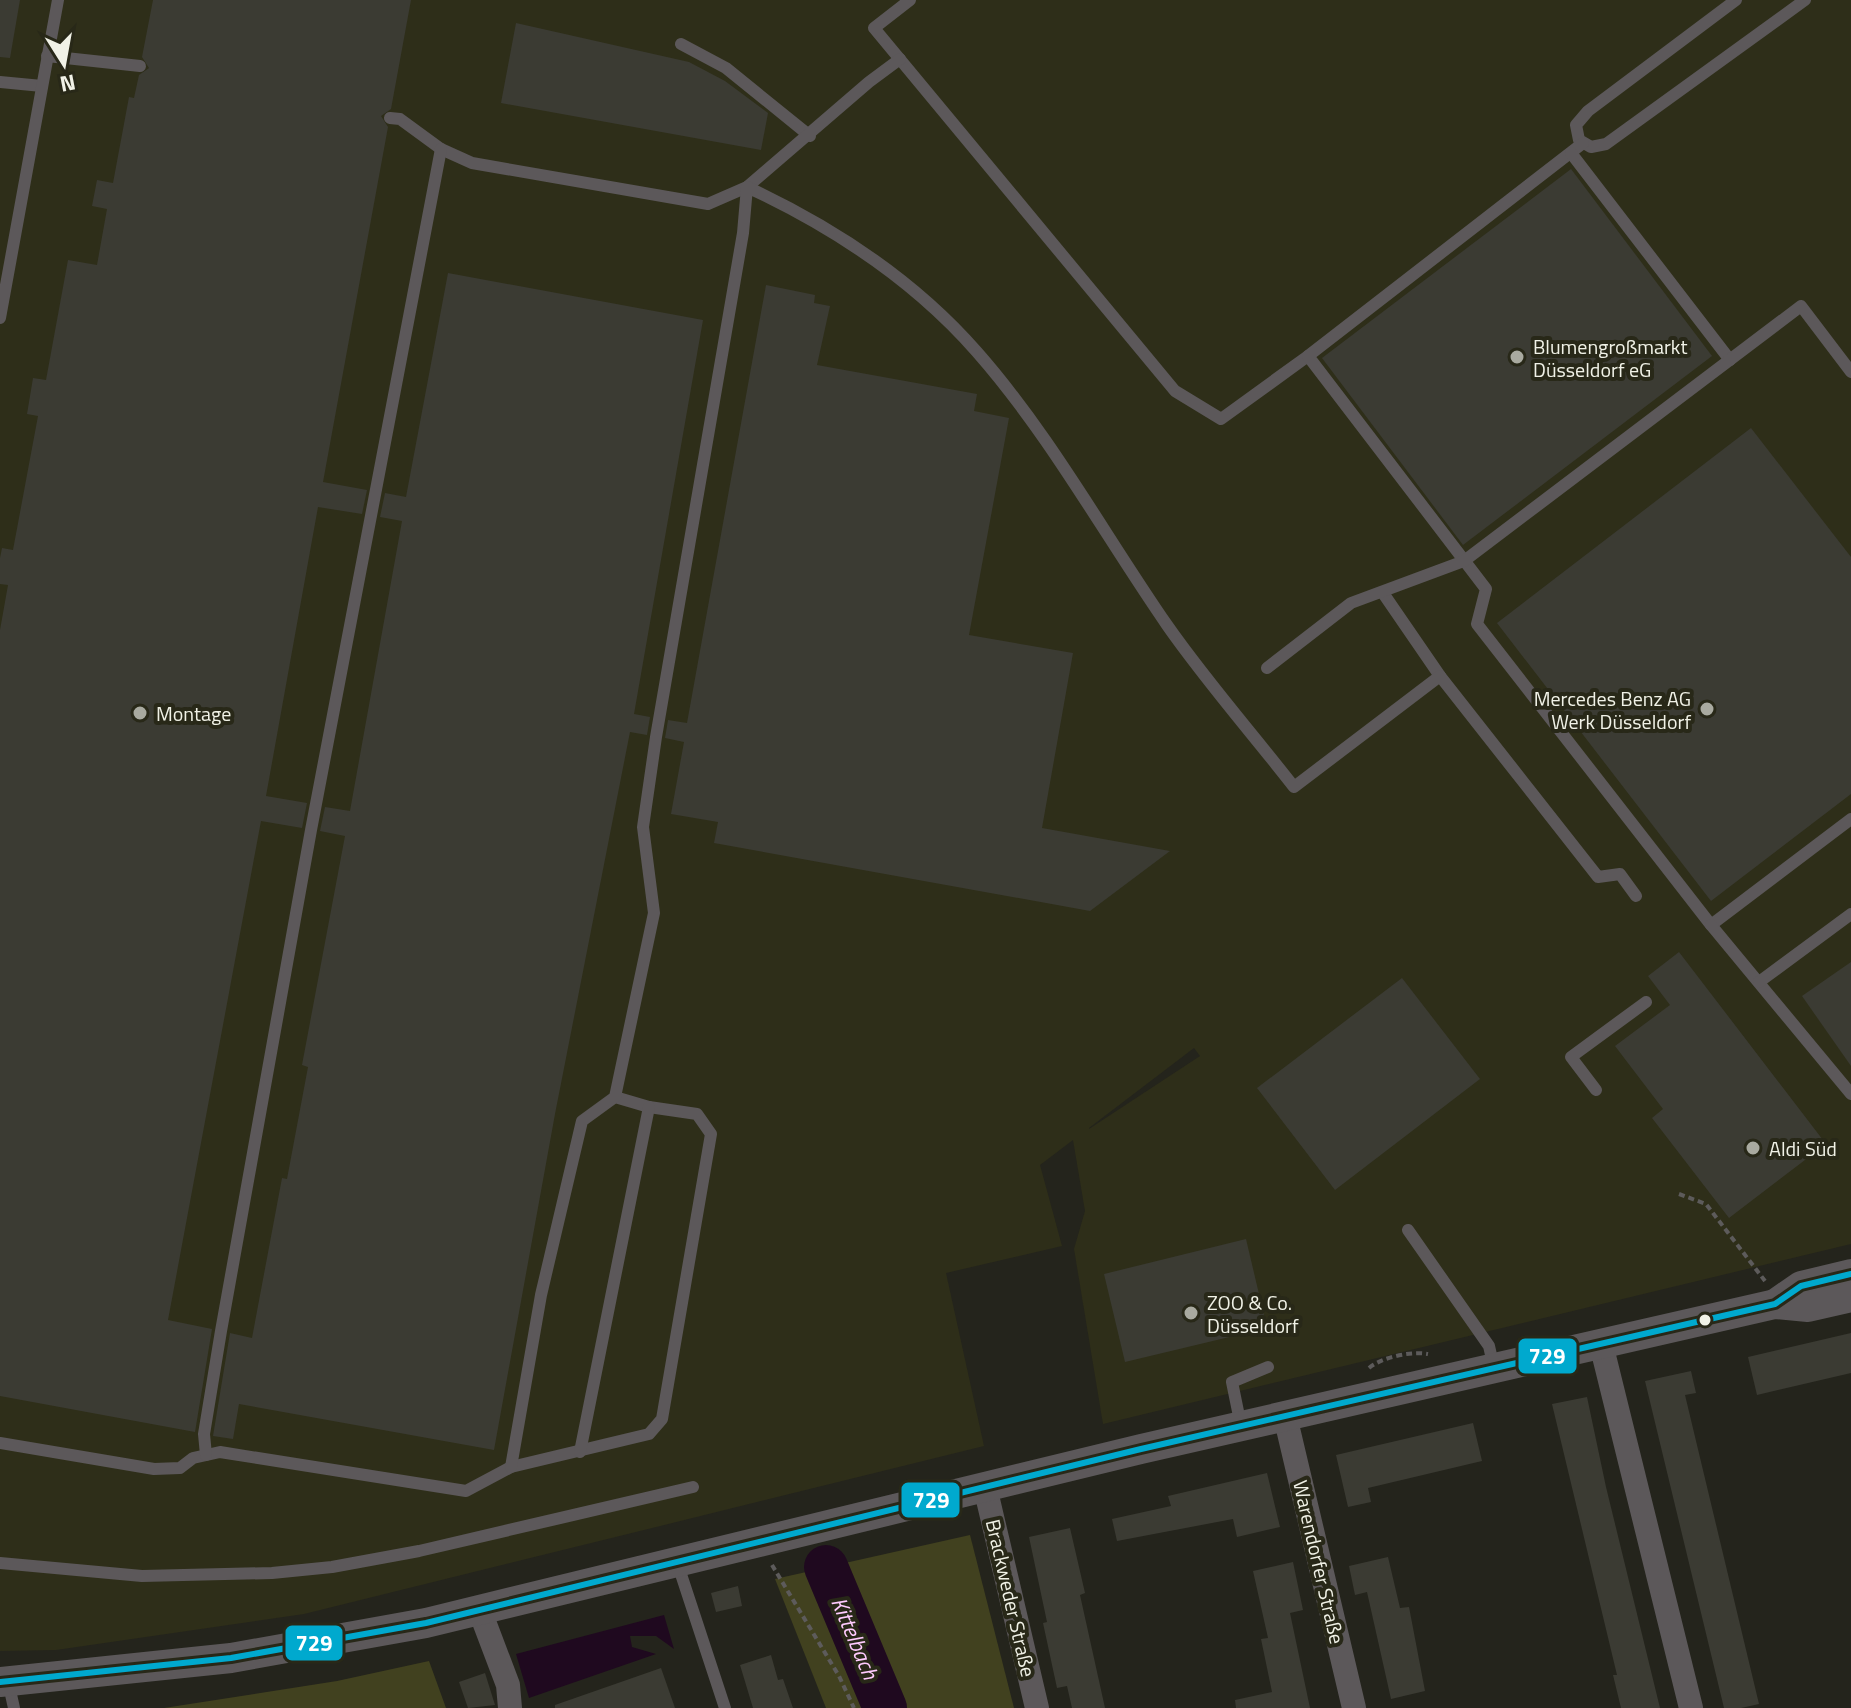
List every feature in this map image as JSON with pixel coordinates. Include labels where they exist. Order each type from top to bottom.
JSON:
[{"type":"street","points":[[8,1690],[231,1658],[480,1611],[1241,1426],[1601,1344],[1851,1274]]},
{"type":"street","points":[[1771,1294],[1808,1307],[1851,1297]]},
{"type":"street","points":[[1601,1344],[1691,1708]]},
{"type":"street","name":"Warendorfer Straße","points":[[1285,1416],[1354,1708]]},
{"type":"street","name":"Brackweder Straße","points":[[985,1487],[1037,1708]]},
{"type":"street","points":[[480,1611],[508,1685],[510,1708]]},
{"type":"lane","points":[[0,315],[58,0]]},
{"type":"lane","points":[[910,0],[874,28],[1175,391],[1221,419],[1308,356],[1583,143]]},
{"type":"lane","points":[[1736,0],[1588,111],[1576,125],[1576,133],[1583,143],[1599,147],[1614,139],[1805,0]]},
{"type":"lane","points":[[681,44],[726,68],[810,136]]},
{"type":"lane","points":[[47,56],[140,66]]},
{"type":"lane","points":[[390,118],[400,119],[441,149],[472,163],[708,204],[747,187],[900,59]]},
{"type":"lane","points":[[0,82],[42,86]]},
{"type":"lane","points":[[206,1455],[204,1434],[226,1300],[311,830],[441,149]]},
{"type":"lane","points":[[1571,153],[1730,360]]},
{"type":"lane","points":[[747,187],[809,216],[895,273],[976,350],[1023,410],[1169,628],[1294,787],[1440,676]]},
{"type":"lane","points":[[511,1467],[541,1295],[582,1121],[615,1097],[654,913],[643,827],[743,233],[747,187]]},
{"type":"lane","points":[[1267,668],[1351,603],[1464,561],[1801,306],[1851,372]]},
{"type":"lane","points":[[1308,356],[1486,589],[1477,624],[1711,925],[1851,1094]]},
{"type":"lane","points":[[1383,593],[1440,676],[1598,877],[1620,874],[1636,896]]},
{"type":"lane","points":[[1711,925],[1851,819]]},
{"type":"lane","points":[[1759,982],[1851,914]]},
{"type":"lane","points":[[1596,1090],[1571,1057],[1646,1002]]},
{"type":"lane","points":[[0,1443],[154,1469],[180,1468],[193,1458],[220,1452],[466,1491],[511,1467],[649,1434],[662,1419],[711,1134],[697,1114],[649,1107],[615,1097]]},
{"type":"lane","points":[[580,1452],[649,1107]]},
{"type":"lane","points":[[1408,1230],[1489,1346],[1494,1368]]},
{"type":"lane","points":[[1241,1426],[1232,1382],[1268,1367]]},
{"type":"lane","points":[[0,1563],[142,1576],[302,1570],[419,1551],[693,1487]]},
{"type":"lane","points":[[677,1562],[725,1708]]},
{"type":"path","points":[[1679,1194],[1706,1204],[1771,1294]]},
{"type":"path","points":[[761,1541],[779,1580],[839,1676],[854,1708]]},
{"type":"shaded area","points":[[0,0],[1851,0],[1851,1244],[1103,1424],[1074,1249],[1085,1211],[1073,1140],[1040,1165],[1062,1246],[946,1273],[984,1446],[304,1614],[56,1650],[0,1651]],"holes":[[[1194,1048],[1200,1056],[1089,1129]]]},
{"type":"shaded area","points":[[970,1535],[1014,1708],[906,1708],[845,1563]]},
{"type":"shaded area","points":[[842,1564],[901,1708],[826,1708],[775,1579]]},
{"type":"shaded area","points":[[664,1615],[674,1649],[656,1636],[630,1636],[632,1647],[656,1654],[529,1698],[516,1654]]},
{"type":"shaded area","points":[[429,1661],[446,1708],[164,1708],[337,1681]]},
{"type":"building","points":[[0,0],[20,0],[10,58],[0,57]]},
{"type":"building","name":"Montage","points":[[153,0],[411,0],[391,109],[381,116],[388,127],[323,482],[367,490],[362,514],[318,507],[266,796],[307,803],[302,828],[261,821],[168,1320],[212,1329],[195,1432],[0,1396],[0,630],[8,585],[0,584],[0,558],[2,548],[13,550],[38,416],[27,414],[33,378],[46,380],[68,260],[97,265],[107,209],[92,206],[97,180],[113,183],[129,97],[134,98],[139,75],[149,68],[142,57]]},
{"type":"building","points":[[516,23],[689,62],[725,81],[768,113],[761,150],[501,103]]},
{"type":"building","name":"Blumengroßmarkt Düsseldorf eG","points":[[1571,169],[1712,356],[1463,545],[1322,358]]},
{"type":"building","points":[[448,273],[703,320],[634,714],[650,717],[647,735],[630,732],[555,1114],[494,1450],[239,1404],[233,1439],[213,1436],[230,1333],[252,1338],[282,1178],[287,1179],[308,1067],[302,1065],[345,836],[320,831],[325,807],[350,811],[402,521],[380,517],[385,493],[406,497]]},
{"type":"building","points":[[766,285],[815,295],[814,303],[830,306],[817,365],[977,394],[974,411],[1009,418],[969,635],[1073,653],[1042,828],[1170,851],[1090,911],[714,843],[718,822],[671,814],[684,742],[665,738],[668,720],[687,723]]},
{"type":"building","name":"Mercedes Benz AG Werk Düsseldorf","points":[[1751,428],[1851,557],[1851,794],[1711,901],[1497,623]]},
{"type":"building","points":[[1679,952],[1826,1144],[1729,1218],[1652,1118],[1663,1109],[1615,1046],[1670,1005],[1648,976]]},
{"type":"building","points":[[1851,962],[1851,1066],[1802,996]]},
{"type":"building","points":[[1402,978],[1480,1079],[1335,1190],[1257,1088]]},
{"type":"building","points":[[1246,1239],[1267,1328],[1125,1362],[1104,1274]]},
{"type":"building","points":[[1851,1333],[1851,1373],[1757,1395],[1748,1357]]},
{"type":"building","points":[[1691,1371],[1696,1393],[1685,1395],[1759,1704],[1741,1708],[1724,1708],[1645,1381]]},
{"type":"building","points":[[1587,1397],[1660,1708],[1621,1708],[1613,1675],[1617,1675],[1552,1404]]},
{"type":"building","points":[[1473,1423],[1482,1461],[1368,1488],[1371,1502],[1348,1507],[1336,1455]]},
{"type":"building","points":[[1267,1473],[1280,1527],[1237,1537],[1233,1519],[1117,1541],[1112,1519],[1171,1506],[1168,1496]]},
{"type":"building","points":[[1070,1528],[1085,1593],[1080,1595],[1105,1708],[1072,1708],[1067,1686],[1057,1688],[1043,1623],[1047,1622],[1029,1537]]},
{"type":"building","points":[[1388,1557],[1400,1608],[1409,1607],[1425,1691],[1391,1699],[1367,1592],[1355,1595],[1349,1566]]},
{"type":"building","points":[[1293,1562],[1303,1610],[1290,1613],[1310,1708],[1236,1708],[1235,1700],[1272,1692],[1261,1639],[1268,1638],[1253,1571]]},
{"type":"building","points":[[738,1586],[742,1606],[716,1612],[711,1593]]},
{"type":"building","points":[[771,1655],[778,1680],[783,1679],[793,1708],[753,1708],[740,1665]]},
{"type":"building","points":[[661,1668],[675,1708],[555,1708],[555,1705]]},
{"type":"building","points":[[485,1673],[495,1705],[468,1708],[459,1682]]},
{"type":"waterway","name":"Kittelbach","points":[[826,1567],[885,1708]]},
{"type":"transit line","name":"729","points":[[0,1682],[231,1658],[426,1623],[1141,1449],[1775,1304],[1801,1286],[1851,1274]]},
{"type":"place","name":"Blumengroßmarkt Düsseldorf eG","points":[[1517,357]]},
{"type":"place","name":"Mercedes Benz AG Werk Düsseldorf","points":[[1707,709]]},
{"type":"place","name":"Montage","points":[[140,713]]},
{"type":"place","name":"Aldi Süd","points":[[1753,1148]]},
{"type":"place","name":"ZOO & Co. Düsseldorf","points":[[1191,1313]]}]
